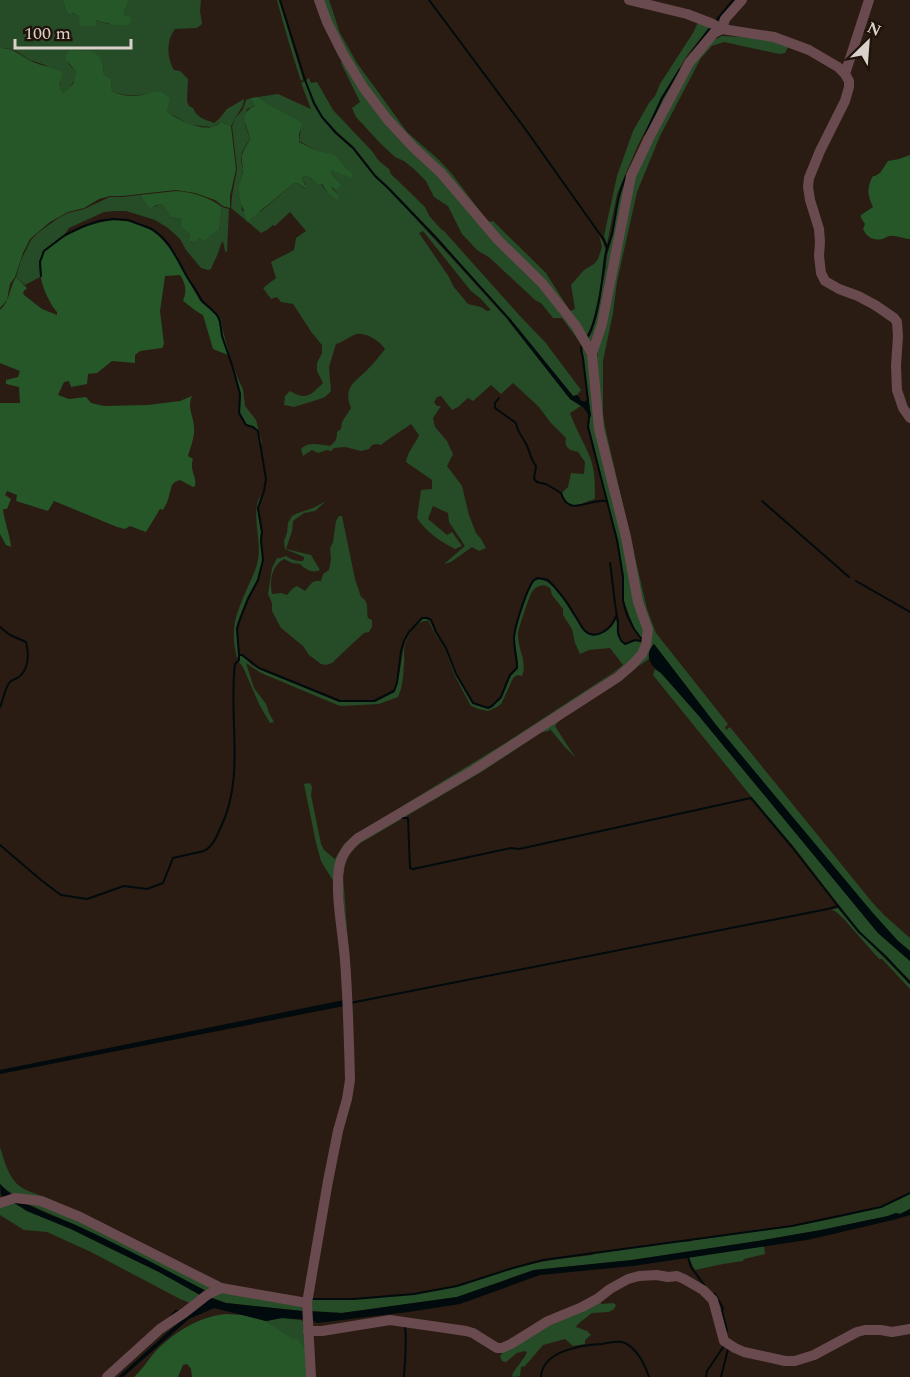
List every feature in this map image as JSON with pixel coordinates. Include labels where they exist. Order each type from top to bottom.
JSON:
[{"type":"street","points":[[319,0],[343,54],[363,87],[387,119],[441,173],[498,240],[542,283],[576,326],[592,354]]},
{"type":"street","points":[[629,0],[687,15],[722,29],[774,37],[789,42],[824,58],[845,74],[849,81],[845,101],[812,168],[808,187],[819,228],[821,273],[825,281],[839,290],[858,296],[874,305],[897,322],[897,390],[903,408],[910,418]]},
{"type":"street","points":[[311,1377],[307,1304],[328,1181],[350,1080],[345,961],[339,891],[339,869],[342,856],[348,846],[358,838],[474,770],[618,677],[642,654],[648,630],[638,602],[626,537],[599,429],[592,354],[602,324],[631,176],[689,63],[714,33],[722,29],[725,19],[742,0]]},
{"type":"street","points":[[845,74],[869,0]]},
{"type":"street","points":[[0,1203],[15,1198],[41,1201],[80,1217],[221,1288],[307,1304]]},
{"type":"street","points":[[308,1331],[322,1331],[390,1320],[466,1331],[497,1348],[502,1348],[548,1321],[597,1299],[628,1279],[648,1275],[677,1276],[703,1290],[713,1300],[724,1341],[744,1352],[784,1361],[795,1361],[814,1355],[857,1332],[865,1330],[892,1332],[910,1329]]},
{"type":"street","points":[[107,1377],[160,1329],[207,1295],[221,1288]]},
{"type":"green space","points":[[0,0],[63,0],[69,15],[74,13],[81,22],[96,20],[108,24],[132,18],[129,15],[124,18],[129,0],[201,0],[202,24],[197,28],[175,29],[170,38],[168,49],[174,70],[180,71],[188,79],[187,101],[201,118],[214,123],[227,109],[244,99],[243,105],[231,126],[221,122],[212,127],[190,125],[167,111],[157,91],[134,96],[124,95],[112,91],[111,80],[104,76],[103,65],[68,63],[76,72],[75,79],[63,95],[59,85],[62,78],[45,65],[30,60],[16,51],[0,48]]},
{"type":"green space","points":[[63,0],[129,0],[124,17],[129,15],[132,18],[130,24],[127,25],[113,25],[96,20],[96,26],[80,26],[79,17],[74,13],[69,15]]},
{"type":"green space","points":[[277,0],[279,0],[303,79],[301,81],[288,40]]},
{"type":"green space","points":[[321,0],[329,0],[340,33],[357,63],[407,132],[452,174],[488,222],[493,221],[546,273],[570,311],[575,309],[571,285],[598,259],[602,247],[599,235],[605,248],[604,264],[595,314],[585,337],[410,140],[360,79]]},
{"type":"green space","points":[[699,20],[711,25],[688,54],[661,98],[638,145],[617,194],[607,244],[604,236],[617,176],[633,131]]},
{"type":"green space","points":[[713,32],[629,176],[593,347],[588,339],[596,319],[607,256],[624,184],[663,99],[685,63]]},
{"type":"green space","points":[[722,36],[762,38],[789,45],[785,53],[779,54],[724,42],[712,46],[701,58],[660,136],[637,192],[617,282],[603,361],[605,427],[647,609],[656,633],[728,724],[725,727],[726,730],[730,727],[872,902],[910,938],[910,951],[872,913],[716,725],[654,644],[651,647],[649,659],[561,718],[555,726],[576,758],[550,729],[542,732],[483,771],[354,847],[346,860],[343,875],[349,957],[341,874],[347,851],[622,674],[651,642],[602,428],[597,359],[634,178],[688,69],[710,42]]},
{"type":"green space","points":[[0,48],[13,51],[33,62],[62,72],[59,85],[63,94],[73,84],[76,72],[65,58],[69,50],[91,51],[99,56],[104,75],[111,79],[112,91],[131,96],[161,92],[170,99],[167,111],[182,121],[207,128],[221,122],[231,126],[236,169],[230,196],[230,208],[195,193],[176,190],[110,196],[99,199],[84,208],[68,212],[50,222],[30,239],[10,284],[7,300],[0,308]]},
{"type":"green space","points":[[343,58],[362,88],[542,285],[575,327],[581,344],[562,318],[553,318],[541,303],[490,258],[477,250],[462,234],[448,206],[434,197],[426,181],[404,161],[395,157],[356,117],[352,108],[360,102],[341,63]]},
{"type":"green space","points":[[309,78],[311,83],[317,82],[333,110],[389,169],[391,174],[425,207],[430,217],[545,342],[581,390],[577,395],[574,397],[508,317],[438,238],[376,175],[354,147],[322,116],[306,80]]},
{"type":"green space","points":[[305,81],[313,104],[335,133],[353,149],[375,177],[388,188],[508,320],[570,399],[581,406],[570,413],[592,462],[595,499],[571,505],[565,499],[562,493],[568,487],[571,473],[584,474],[585,462],[578,452],[568,448],[566,438],[539,407],[513,383],[501,394],[491,385],[473,401],[468,398],[452,410],[441,396],[437,397],[434,402],[437,406],[441,406],[433,418],[435,427],[447,441],[453,454],[447,466],[462,486],[469,515],[476,533],[486,548],[479,551],[472,547],[451,562],[444,564],[465,546],[449,522],[448,513],[433,506],[428,519],[447,535],[452,532],[462,546],[455,549],[434,536],[417,518],[421,490],[432,489],[432,480],[406,462],[419,435],[411,424],[381,445],[372,445],[369,449],[361,451],[345,447],[318,453],[312,450],[303,456],[301,449],[308,445],[330,446],[335,441],[337,432],[341,429],[342,422],[351,408],[348,394],[352,385],[385,349],[375,340],[362,334],[354,335],[336,344],[329,367],[331,391],[325,397],[294,407],[284,405],[285,396],[290,391],[304,396],[315,391],[323,383],[317,371],[322,345],[293,304],[281,302],[277,297],[271,299],[263,288],[276,278],[271,262],[294,250],[296,238],[306,231],[290,212],[275,226],[261,233],[231,208],[237,169],[232,126],[246,100],[251,98],[255,106],[247,109],[245,124],[250,139],[242,152],[241,160],[243,169],[239,192],[242,211],[260,212],[293,184],[297,183],[305,189],[306,185],[302,179],[304,176],[311,178],[318,185],[321,184],[328,193],[338,195],[331,186],[337,180],[331,173],[331,169],[352,173],[335,156],[315,150],[299,141],[301,128],[258,97],[278,94],[311,109],[301,83]],"holes":[[[423,231],[471,291],[491,310],[487,311],[468,304],[453,286],[419,233]]]},
{"type":"green space","points":[[258,97],[303,123],[299,142],[315,150],[335,155],[353,173],[352,178],[331,170],[341,185],[337,189],[331,187],[338,195],[338,201],[322,184],[318,185],[311,178],[304,176],[302,179],[306,189],[297,183],[293,184],[247,222],[239,190],[243,171],[242,154],[250,139],[245,116],[249,109],[255,106],[251,98]]},
{"type":"green space","points":[[910,155],[910,239],[892,236],[878,240],[872,238],[863,229],[865,224],[861,218],[861,215],[873,207],[868,192],[869,184],[873,176],[880,173],[888,161]]},
{"type":"green space","points":[[176,191],[212,200],[222,207],[219,230],[204,242],[199,238],[195,242],[189,241],[190,234],[181,226],[182,219],[171,217],[163,205],[159,204],[151,208],[146,205],[140,195]]},
{"type":"green space","points":[[140,195],[146,205],[155,207],[159,204],[163,205],[171,217],[183,219],[190,234],[189,241],[194,242],[199,238],[204,242],[209,235],[219,230],[222,207],[229,209],[227,252],[223,241],[211,269],[201,268],[180,239],[155,220],[126,211],[104,212],[69,228],[65,234],[43,251],[39,262],[40,277],[25,285],[16,277],[31,240],[60,217],[110,197]]},
{"type":"green space","points":[[113,220],[146,227],[168,246],[199,299],[217,317],[228,355],[213,349],[203,315],[183,301],[185,288],[180,275],[165,276],[160,311],[164,344],[162,348],[140,351],[135,355],[135,363],[112,361],[97,373],[88,374],[87,384],[71,387],[69,381],[64,382],[58,395],[69,399],[86,397],[91,403],[104,406],[148,405],[180,401],[192,396],[190,407],[194,434],[188,456],[193,459],[195,486],[180,480],[174,482],[163,510],[160,509],[146,532],[130,526],[125,529],[117,527],[54,501],[48,511],[16,501],[17,495],[7,491],[5,495],[11,499],[7,509],[3,509],[11,547],[6,545],[0,534],[0,403],[20,403],[19,387],[6,384],[6,380],[18,377],[20,371],[0,363],[0,310],[6,303],[16,277],[27,288],[23,292],[24,295],[42,309],[57,315],[42,282],[41,257],[45,251],[76,231]]},
{"type":"green space","points":[[221,317],[231,361],[243,389],[245,406],[256,420],[262,443],[260,443],[256,430],[246,424],[240,412],[241,394],[220,326]]},
{"type":"green space","points":[[582,347],[590,361],[645,630],[643,640],[634,628],[624,601],[624,577],[618,540],[589,426],[591,416]]},
{"type":"green space","points":[[261,495],[257,508],[263,560],[258,579],[238,621],[236,629],[239,655],[237,658],[234,627],[257,563],[259,552],[256,508]]},
{"type":"green space","points":[[326,501],[315,511],[304,513],[293,521],[286,549],[311,555],[320,570],[311,571],[300,564],[284,559],[274,569],[271,584],[272,594],[287,595],[297,586],[305,591],[313,582],[321,581],[323,574],[329,570],[330,548],[336,521],[339,516],[342,516],[355,579],[361,597],[367,603],[368,618],[372,620],[372,627],[332,663],[326,665],[309,655],[303,646],[281,628],[272,611],[272,603],[268,594],[272,568],[277,558],[286,556],[296,560],[303,561],[304,559],[285,549],[284,541],[292,516]]},
{"type":"green space","points":[[538,579],[553,586],[586,633],[604,632],[616,619],[619,636],[625,644],[635,641],[643,643],[637,654],[627,664],[546,720],[355,838],[337,887],[321,861],[304,784],[310,783],[312,787],[311,795],[321,844],[324,850],[335,859],[344,844],[355,835],[507,742],[623,665],[610,648],[589,650],[580,654],[572,629],[563,615],[563,609],[552,595],[550,588],[544,585],[532,592],[519,630],[518,639],[524,671],[522,676],[517,675],[513,678],[501,704],[497,707],[488,711],[471,706],[455,676],[445,649],[472,703],[489,708],[500,700],[509,678],[518,668],[516,625],[530,587]]},
{"type":"green space","points":[[422,619],[430,620],[445,649],[429,621],[417,625],[405,645],[401,689],[398,697],[379,704],[340,706],[261,673],[246,663],[254,688],[266,704],[274,722],[270,723],[238,661],[240,656],[243,656],[259,669],[339,702],[375,702],[394,692],[398,681],[405,644],[408,636],[414,627]]},
{"type":"green space","points":[[655,669],[699,716],[878,933],[910,961],[910,980],[859,931],[794,847],[653,675]]},
{"type":"green space","points":[[838,908],[910,984],[910,989],[882,959],[879,959],[843,918],[831,910]]},
{"type":"green space","points":[[0,1147],[8,1170],[19,1185],[80,1216],[16,1196],[0,1184]]},
{"type":"green space","points":[[910,1194],[910,1209],[900,1214],[821,1230],[632,1260],[534,1270],[457,1297],[342,1313],[310,1309],[310,1299],[384,1297],[439,1290],[524,1266],[592,1255],[598,1252],[680,1241],[688,1242],[830,1219],[880,1207]]},
{"type":"green space","points":[[12,1200],[27,1211],[71,1229],[202,1296],[193,1304],[47,1232],[24,1230],[0,1215],[0,1207]]},
{"type":"green space","points":[[24,1201],[41,1202],[215,1289],[208,1292]]},
{"type":"green space","points":[[764,1246],[765,1254],[743,1261],[695,1270],[688,1257]]},
{"type":"green space","points":[[221,1293],[303,1305],[302,1311],[226,1303],[212,1298]]},
{"type":"green space","points":[[598,1301],[602,1304],[616,1305],[609,1312],[592,1313],[578,1324],[576,1327],[591,1335],[585,1340],[585,1344],[573,1346],[565,1339],[543,1345],[525,1366],[521,1367],[520,1376],[513,1377],[512,1375],[527,1352],[517,1353],[506,1362],[502,1361],[500,1356],[508,1347]]},
{"type":"green space","points":[[225,1314],[244,1315],[266,1321],[292,1339],[297,1339],[306,1350],[309,1377],[192,1377],[191,1369],[187,1364],[183,1365],[178,1377],[134,1377],[155,1352],[178,1332],[196,1322]]},
{"type":"green space","points":[[282,1318],[304,1322],[306,1350],[266,1321]]},
{"type":"shaded area","points":[[508,320],[513,322],[573,396],[577,395],[585,402],[588,398],[590,417],[583,407],[570,399]]},
{"type":"shaded area","points":[[654,644],[716,725],[872,912],[910,951],[910,961],[878,933],[699,716],[654,667],[649,652]]},
{"type":"shaded area","points":[[344,1000],[344,1006],[0,1074],[0,1070]]},
{"type":"shaded area","points":[[0,1184],[27,1204],[129,1251],[208,1292],[212,1298],[226,1303],[342,1313],[457,1297],[534,1270],[632,1260],[758,1241],[900,1214],[910,1209],[910,1215],[807,1240],[633,1266],[540,1275],[460,1304],[408,1312],[317,1323],[312,1320],[282,1318],[266,1321],[214,1308],[189,1319],[123,1377],[118,1377],[178,1323],[202,1296],[71,1229],[27,1211],[1,1195]]},
{"type":"waterway","points":[[280,0],[305,80],[322,117],[511,321]]},
{"type":"waterway","points":[[429,0],[526,130],[604,240],[607,248]]},
{"type":"waterway","points":[[716,21],[733,0]]},
{"type":"waterway","points":[[692,52],[710,28]]},
{"type":"waterway","points":[[645,135],[662,98],[680,69]]},
{"type":"waterway","points":[[587,338],[597,310],[606,254],[626,176]]},
{"type":"waterway","points":[[0,845],[61,895],[87,899],[124,886],[147,889],[163,883],[173,858],[204,851],[209,847],[228,809],[232,789],[235,748],[233,685],[235,664],[239,660],[237,629],[258,580],[263,560],[258,508],[266,479],[258,431],[246,425],[239,413],[240,394],[222,336],[220,321],[202,301],[169,245],[152,229],[128,220],[99,221],[65,235],[44,251],[40,262],[41,276]]},
{"type":"waterway","points":[[582,344],[588,401]]},
{"type":"waterway","points":[[499,398],[495,403],[495,408],[516,423],[536,466],[534,479],[537,482],[546,484],[561,493],[565,500],[574,506],[607,501]]},
{"type":"waterway","points":[[589,416],[588,427],[617,540],[623,577],[623,601],[627,615],[643,641]]},
{"type":"waterway","points":[[762,501],[849,577]]},
{"type":"waterway","points":[[610,563],[618,633],[621,641],[625,644],[635,640],[643,641]]},
{"type":"waterway","points":[[239,655],[259,668],[340,701],[374,701],[394,691],[404,641],[422,618],[427,618],[431,620],[446,648],[456,674],[473,703],[488,708],[501,697],[510,675],[517,668],[514,643],[518,618],[534,580],[538,578],[548,580],[584,630],[589,633],[594,635],[603,632],[616,616]]},
{"type":"waterway","points":[[856,581],[910,612]]},
{"type":"waterway","points":[[0,627],[10,635],[26,642],[28,655],[24,672],[9,683],[0,707]]},
{"type":"waterway","points":[[402,818],[408,818],[410,868],[413,869],[511,848],[519,849],[751,798],[838,906]]},
{"type":"waterway","points":[[350,1003],[838,906],[859,932],[910,983]]},
{"type":"waterway","points":[[311,1299],[354,1299],[414,1294],[457,1286],[543,1260],[792,1226],[881,1207],[910,1193]]},
{"type":"waterway","points":[[688,1257],[691,1267],[705,1286]]},
{"type":"waterway","points":[[713,1294],[723,1308],[727,1331]]},
{"type":"waterway","points":[[171,1316],[176,1311],[181,1311]]},
{"type":"waterway","points":[[404,1377],[405,1326]]},
{"type":"waterway","points":[[541,1377],[543,1368],[555,1355],[574,1348],[616,1342],[625,1343],[637,1353],[649,1377]]},
{"type":"waterway","points":[[706,1377],[707,1371],[724,1346]]},
{"type":"waterway","points":[[721,1377],[728,1349]]}]
